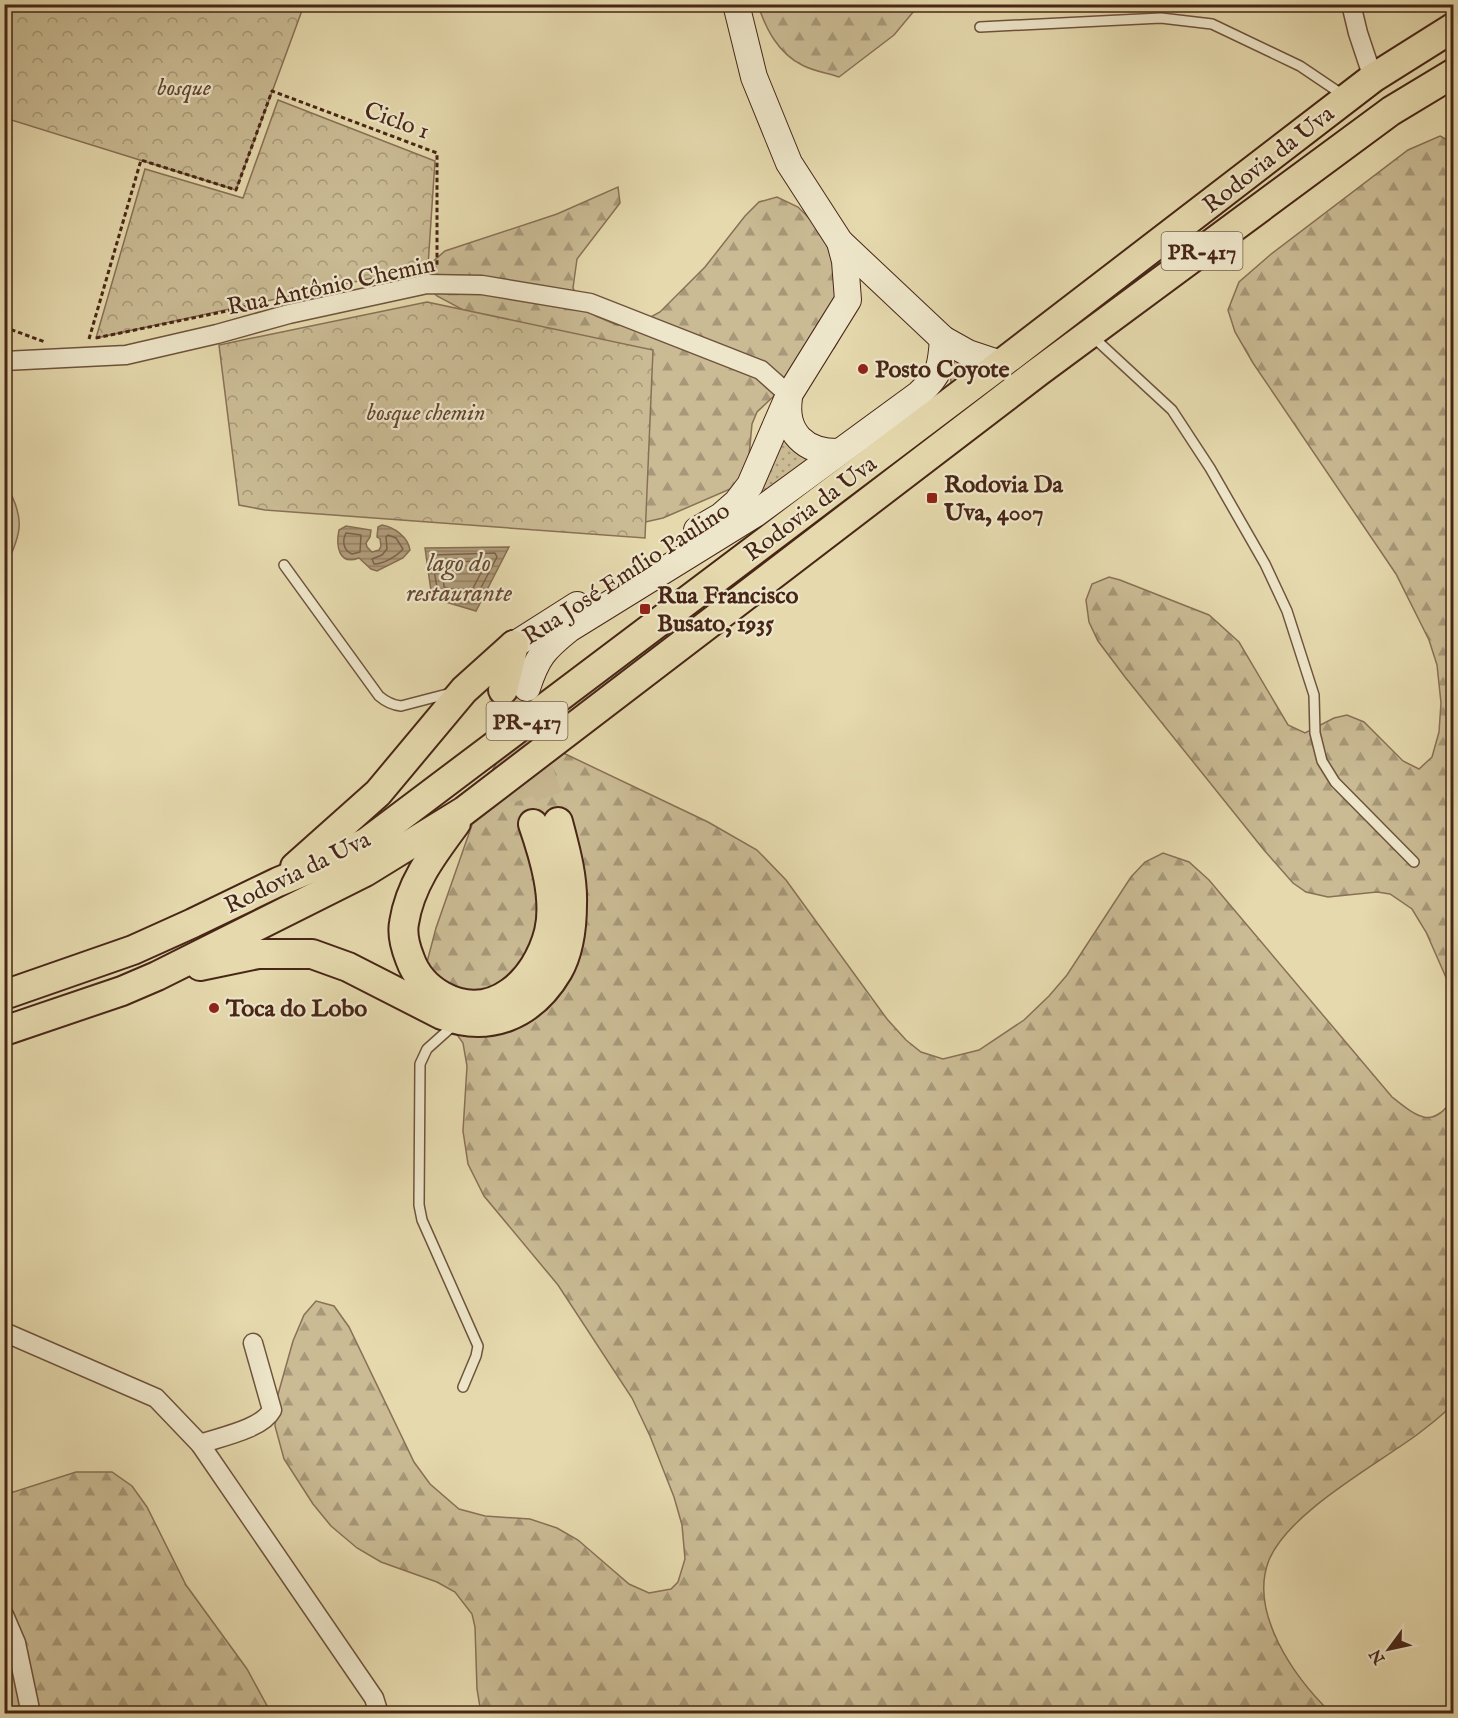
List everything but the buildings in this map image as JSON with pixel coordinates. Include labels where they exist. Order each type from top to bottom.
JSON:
[{"type":"main road","name":"Rodovia da Uva","points":[[4,995],[133,950],[367,842],[1001,364],[1373,78],[1454,27]]},
{"type":"main road","name":"Rodovia da Uva","points":[[4,1031],[122,991],[157,976],[365,872],[464,811],[1090,334],[1391,111],[1454,73]]},
{"type":"main road","points":[[278,882],[378,793],[465,690],[514,645]]},
{"type":"main road","points":[[514,645],[515,689]]},
{"type":"main road","points":[[157,976],[258,954],[312,954],[348,967],[458,1021],[476,1023],[512,1016],[538,998],[559,969],[568,941],[572,903],[568,861],[546,823],[545,861],[550,897],[549,930],[541,956],[525,981],[503,998],[476,1006],[451,1001],[428,988],[413,969],[406,950],[403,926],[419,876],[464,811]]},
{"type":"street","points":[[736,4],[754,77],[789,163],[840,242],[943,339],[968,352],[1001,364]]},
{"type":"street","points":[[1351,4],[1373,78]]},
{"type":"street","points":[[840,242],[847,271],[848,300],[862,295],[893,294]]},
{"type":"street","name":"Rua Antônio Chemin","points":[[4,361],[126,355],[217,334],[289,314],[427,284],[482,285],[590,303],[761,370],[789,395]]},
{"type":"street","name":"Rua José Emílio Paulino","points":[[514,645],[721,516],[737,502],[750,485],[789,395],[848,300]]},
{"type":"street","name":"Rua José Emílio Paulino","points":[[515,689],[547,647],[569,629],[755,514],[920,394],[936,378],[941,362],[943,339]]},
{"type":"street","points":[[789,395],[787,410],[790,424],[798,437],[809,447],[823,452],[838,452]]},
{"type":"street","points":[[4,1332],[156,1398],[200,1444],[374,1698],[379,1713]]},
{"type":"street","points":[[200,1444],[260,1423],[268,1417],[272,1410],[253,1343]]},
{"type":"street","points":[[4,1615],[16,1643],[31,1713]]},
{"type":"lane","points":[[980,27],[1161,18],[1212,24],[1300,66],[1347,98]]},
{"type":"lane","points":[[1090,334],[1172,410],[1210,468],[1264,564],[1287,611],[1314,696],[1315,733],[1322,761],[1335,782],[1414,862]]},
{"type":"lane","points":[[284,565],[379,696],[385,701],[401,706],[465,690]]},
{"type":"lane","points":[[458,1021],[427,1049],[420,1064],[419,1205],[425,1227],[478,1346],[463,1387]]},
{"type":"path","name":"Ciclo 1","points":[[90,339],[141,160],[236,190],[272,91],[437,153],[437,267],[425,269]]},
{"type":"path","points":[[79,340],[252,305]]},
{"type":"path","points":[[4,327],[46,342],[45,359]]},
{"type":"green space","name":"bosque","points":[[5,4],[304,5],[236,190],[5,118]]},
{"type":"green space","points":[[758,4],[919,5],[894,35],[839,77],[806,67],[786,54],[774,40]]},
{"type":"green space","points":[[278,100],[435,161],[428,266],[96,338],[145,169],[243,198]]},
{"type":"green space","points":[[1440,136],[1453,143],[1453,1002],[1448,982],[1426,932],[1412,909],[1390,894],[1377,892],[1328,897],[1306,892],[1293,883],[1264,850],[1098,641],[1089,622],[1086,600],[1092,584],[1109,577],[1209,615],[1239,642],[1288,725],[1305,733],[1334,718],[1347,715],[1364,722],[1403,761],[1419,769],[1432,757],[1439,732],[1441,703],[1437,665],[1429,640],[1396,574],[1253,363],[1235,332],[1228,310],[1239,282],[1270,255],[1408,150]]},
{"type":"green space","points":[[618,187],[620,203],[577,259],[573,288],[583,306],[596,316],[617,325],[638,324],[660,312],[705,267],[745,216],[759,202],[777,197],[798,207],[817,226],[834,249],[847,325],[834,348],[820,362],[775,395],[757,412],[752,424],[749,456],[751,480],[663,518],[628,526],[484,321],[437,296],[428,288],[424,269],[445,251],[557,214]]},
{"type":"green space","name":"bosque chemin","points":[[427,302],[653,350],[645,538],[265,510],[239,505],[219,345]]},
{"type":"green space","points":[[948,357],[979,370],[952,390]]},
{"type":"green space","points":[[780,434],[814,462],[755,501]]},
{"type":"green space","points":[[5,483],[19,515],[19,525],[15,544],[5,567]]},
{"type":"green space","points":[[517,742],[538,743],[557,750],[708,822],[757,850],[786,880],[887,1019],[906,1040],[921,1052],[943,1059],[979,1050],[1024,1020],[1067,975],[1131,877],[1145,862],[1163,853],[1189,862],[1209,880],[1392,1097],[1417,1115],[1424,1117],[1438,1115],[1453,1099],[1453,1405],[1418,1434],[1335,1491],[1295,1524],[1279,1542],[1269,1560],[1264,1580],[1265,1601],[1270,1622],[1279,1643],[1303,1682],[1331,1713],[481,1713],[477,1689],[475,1627],[472,1614],[455,1592],[437,1582],[381,1562],[357,1548],[331,1526],[313,1504],[284,1459],[275,1426],[277,1398],[293,1341],[304,1315],[316,1301],[334,1306],[349,1327],[414,1462],[430,1484],[459,1509],[485,1516],[530,1519],[557,1528],[578,1540],[629,1584],[649,1593],[671,1589],[678,1582],[685,1559],[682,1525],[674,1497],[650,1436],[632,1398],[558,1285],[484,1196],[468,1164],[463,1131],[467,1066],[463,1043],[433,1001],[427,980],[427,962],[436,928],[489,776],[503,752]]},
{"type":"green space","points":[[76,1472],[112,1472],[132,1486],[147,1507],[186,1585],[247,1669],[271,1713],[5,1713],[4,1495]]},
{"type":"water","points":[[382,525],[396,530],[409,545],[410,550],[403,558],[377,571],[371,569],[359,558],[347,559],[340,553],[339,530],[346,526],[371,530],[366,543],[372,552],[379,550],[381,546],[380,539],[377,537],[378,527]]},
{"type":"water","name":"lago do restaurante","points":[[509,547],[476,611],[432,598],[425,548]]},
{"type":"tunnel","points":[[527,688],[526,706],[530,740],[558,822]]},
{"type":"tunnel","points":[[503,690],[503,724],[509,754],[533,824]]},
{"type":"place","name":"Posto Coyote","points":[[863,369]]},
{"type":"place","name":"Rodovia Da Uva, 4007","points":[[932,498]]},
{"type":"place","name":"Rua Francisco Busato, 1935","points":[[645,609]]},
{"type":"place","name":"Toca do Lobo","points":[[214,1008]]}]
